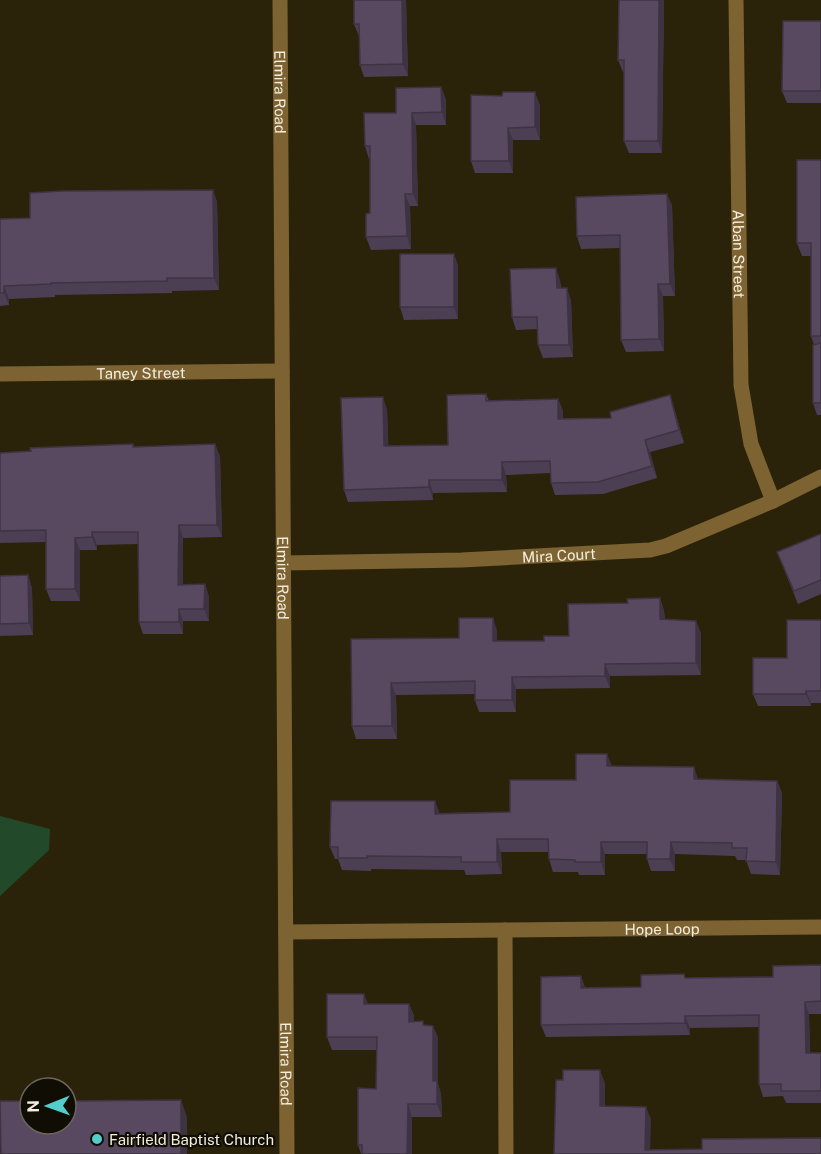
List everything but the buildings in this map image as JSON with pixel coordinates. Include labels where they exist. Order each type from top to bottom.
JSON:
[{"type":"street","name":"Elmira Road","points":[[280,0],[287,1154]]},
{"type":"street","name":"Alban Street","points":[[736,0],[741,385],[751,444],[773,501]]},
{"type":"street","name":"Taney Street","points":[[0,375],[282,371]]},
{"type":"street","name":"Mira Court","points":[[283,563],[462,560],[635,552],[666,546],[773,501],[821,477]]},
{"type":"street","name":"Hope Loop","points":[[286,932],[821,927]]},
{"type":"street","points":[[505,930],[506,1154]]},
{"type":"green space","points":[[0,816],[50,829],[49,850],[0,896]]},
{"type":"place","name":"Fairfield Baptist Church","points":[[97,1139]]}]
